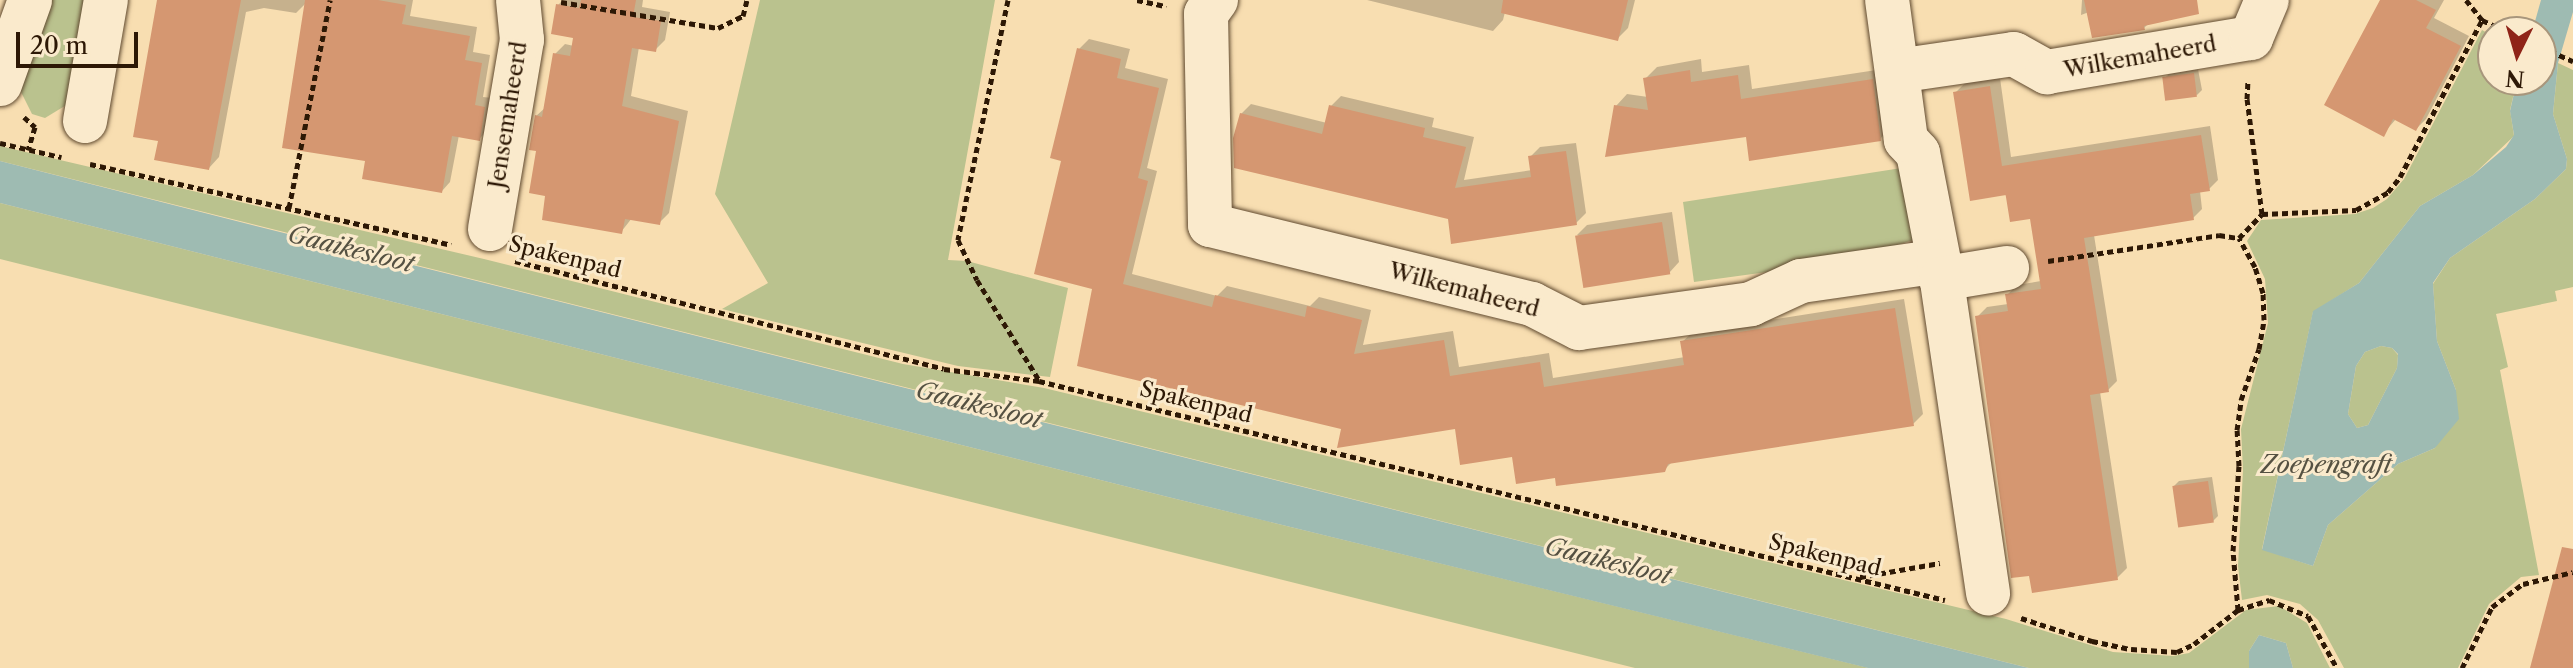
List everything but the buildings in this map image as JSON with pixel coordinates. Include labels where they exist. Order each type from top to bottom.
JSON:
[{"type":"street","points":[[0,84],[30,0]]},
{"type":"street","points":[[79,140],[106,0]]},
{"type":"street","name":"Jensemaheerd","points":[[482,244],[522,40],[518,0]]},
{"type":"street","name":"Wilkemaheerd","points":[[1216,0],[1206,14],[1210,225],[1532,304],[1579,328],[1751,304],[1801,281],[2007,268]]},
{"type":"street","points":[[1887,0],[1906,140],[1918,153],[1940,270],[1983,592]]},
{"type":"street","name":"Wilkemaheerd","points":[[1897,71],[2014,54],[2047,72],[2259,19]]},
{"type":"path","points":[[289,208],[330,0]]},
{"type":"path","points":[[551,0],[718,28],[743,16],[747,0]]},
{"type":"path","points":[[1008,0],[958,240],[977,280],[1039,381]]},
{"type":"path","points":[[2466,0],[2479,16]]},
{"type":"path","points":[[2259,19],[2247,99],[2262,214]]},
{"type":"path","points":[[2239,238],[2262,214],[2356,210],[2388,192],[2400,177],[2477,30]]},
{"type":"path","points":[[0,143],[79,140]]},
{"type":"path","name":"Spakenpad","points":[[89,164],[289,208],[482,244],[944,369],[1039,381],[1855,578],[1983,592],[2047,624],[2092,641],[2177,652],[2194,644],[2238,610],[2269,600],[2298,609],[2308,616],[2337,668]]},
{"type":"path","points":[[2007,268],[2219,235],[2239,238]]},
{"type":"path","points":[[2238,610],[2233,551],[2239,466],[2237,430],[2241,400],[2259,349],[2264,320],[2263,293],[2255,267],[2239,238]]},
{"type":"path","points":[[2462,668],[2492,607],[2523,584],[2573,572]]},
{"type":"path","points":[[1855,578],[1983,592]]},
{"type":"green space","points":[[46,0],[93,0],[68,104],[45,118],[32,114],[17,84]]},
{"type":"green space","points":[[760,0],[995,0],[948,260],[967,261],[1068,288],[1050,377],[958,366],[722,309],[768,283],[715,194]]},
{"type":"green space","points":[[2477,40],[2477,96],[2513,96],[2510,110],[2514,136],[2473,175],[2420,206],[2359,283],[2313,312],[2262,549],[2313,566],[2328,525],[2398,464],[2435,448],[2456,390],[2437,341],[2433,284],[2450,258],[2535,199],[2566,169],[2567,159],[2553,114],[2558,63],[2573,70],[2573,287],[2555,291],[2557,301],[2496,314],[2508,367],[2500,370],[2539,575],[2521,577],[2489,604],[2458,668],[2344,668],[2318,620],[2300,604],[2267,595],[2242,600],[2238,566],[2243,470],[2241,429],[2268,323],[2265,279],[2247,241],[2261,220],[2355,214],[2373,208],[2387,199],[2404,179]]},
{"type":"green space","points":[[0,146],[484,259],[903,364],[1044,388],[2006,619],[2113,652],[2173,656],[2189,653],[2246,610],[2279,606],[2307,623],[2330,668],[2293,668],[2286,643],[2259,635],[2249,651],[2249,668],[2029,668],[0,161]]},
{"type":"green space","points":[[1908,167],[1916,239],[1849,261],[1694,282],[1683,202]]},
{"type":"green space","points":[[0,203],[1168,497],[1869,668],[1635,668],[0,259]]},
{"type":"green space","points":[[2381,346],[2392,348],[2398,355],[2397,368],[2368,425],[2357,428],[2348,414],[2356,366],[2365,352]]},
{"type":"water","name":"Zoepengraft","points":[[2541,0],[2573,0],[2573,12],[2557,73],[2557,16],[2536,16]]},
{"type":"water","name":"Zoepengraft","points":[[2513,96],[2555,96],[2553,114],[2567,159],[2566,169],[2535,199],[2450,258],[2433,283],[2437,341],[2456,390],[2459,419],[2435,448],[2398,464],[2328,525],[2313,566],[2262,550],[2313,311],[2359,283],[2420,206],[2473,175],[2506,147],[2514,135],[2510,111]],"holes":[[[2381,346],[2392,348],[2398,354],[2397,368],[2368,425],[2357,428],[2348,414],[2356,366],[2365,352]]]},
{"type":"water","points":[[0,161],[2029,668],[1868,668],[1168,497],[0,203]]},
{"type":"water","points":[[2259,635],[2286,643],[2293,668],[2249,668],[2249,651]]},
{"type":"water label","name":"Gaaikesloot","points":[[351,249]]},
{"type":"water label","name":"Gaaikesloot","points":[[979,405]]},
{"type":"water label","name":"Gaaikesloot","points":[[1608,561]]}]
